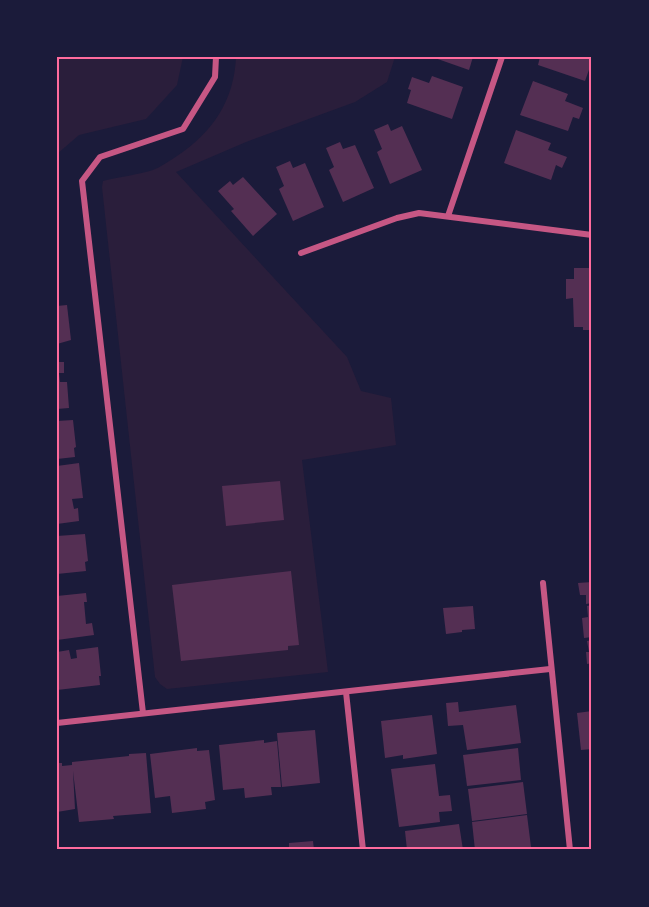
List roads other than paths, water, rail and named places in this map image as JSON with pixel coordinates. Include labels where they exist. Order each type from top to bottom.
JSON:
[{"type":"street","points":[[143,713],[82,181],[100,157],[183,129],[215,77],[216,57]]},
{"type":"street","points":[[448,216],[502,57]]},
{"type":"street","points":[[301,253],[397,218],[419,213],[592,235]]},
{"type":"street","points":[[543,583],[570,850]]},
{"type":"street","points":[[57,723],[550,669]]},
{"type":"street","points":[[346,692],[363,850]]}]
